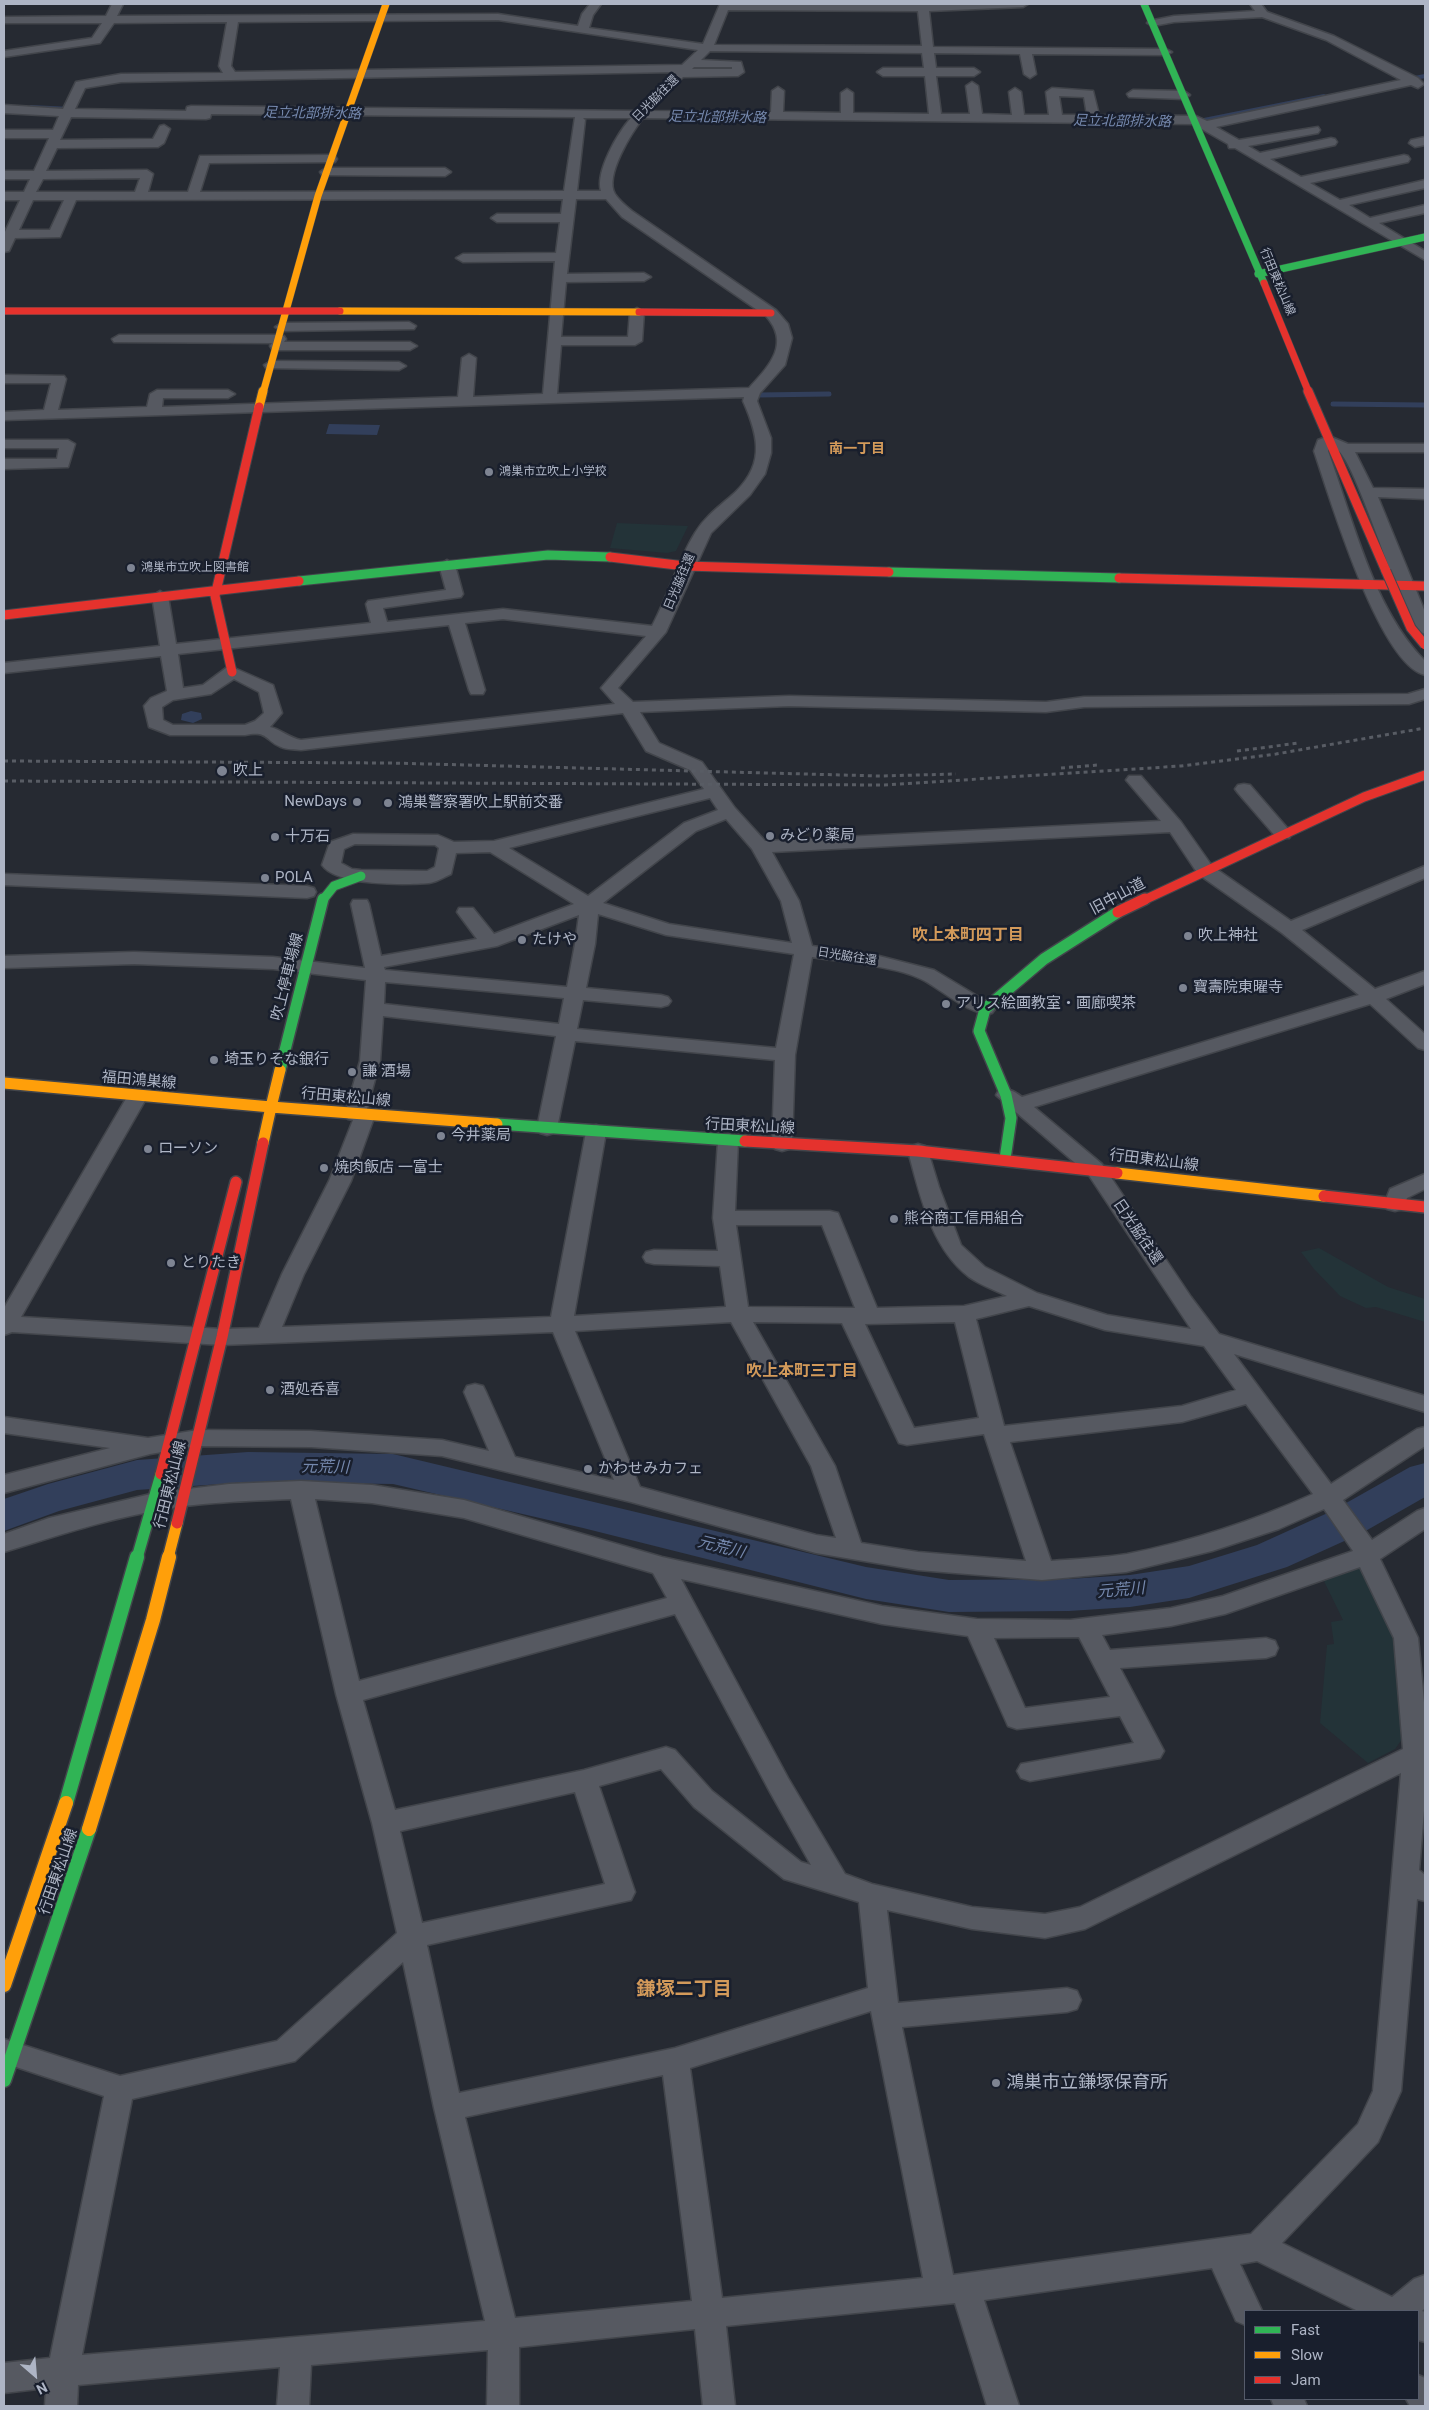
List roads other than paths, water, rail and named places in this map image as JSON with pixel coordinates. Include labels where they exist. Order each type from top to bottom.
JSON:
[{"type":"street","points":[[4,54],[96,41],[110,20],[117,4]]},
{"type":"street","points":[[232,672],[215,596],[216,589],[259,405],[287,312],[318,196],[363,74],[386,4]]},
{"type":"street","points":[[437,17],[466,4]]},
{"type":"street","points":[[582,30],[588,14],[596,4]]},
{"type":"street","points":[[724,6],[1023,4]]},
{"type":"street","name":"行田東松山線","points":[[1144,4],[1154,23],[1184,95],[1199,124],[1204,145],[1350,493],[1411,628],[1425,645]]},
{"type":"street","points":[[1255,4],[1263,14]]},
{"type":"street","name":"日光脇往還","points":[[610,195],[606,186],[608,172],[626,131],[659,92],[708,48],[724,6]]},
{"type":"street","points":[[923,6],[934,116]]},
{"type":"street","points":[[1154,23],[1174,19],[1263,14],[1330,38],[1425,87]]},
{"type":"street","points":[[4,20],[498,17],[708,48],[1166,52]]},
{"type":"street","points":[[231,76],[225,66],[233,20]]},
{"type":"street","points":[[1025,50],[1030,74]]},
{"type":"street","points":[[4,248],[9,229],[20,214],[80,85],[120,78],[687,68]]},
{"type":"street","points":[[883,72],[974,72]]},
{"type":"street","points":[[4,109],[66,113],[348,114],[1199,124],[1414,81]]},
{"type":"street","points":[[972,86],[976,117]]},
{"type":"street","points":[[777,115],[778,91]]},
{"type":"street","points":[[1015,92],[1018,118]]},
{"type":"street","points":[[1056,118],[1052,92],[1089,94],[1094,119]]},
{"type":"street","points":[[847,93],[847,116]]},
{"type":"street","points":[[1133,94],[1184,95]]},
{"type":"street","points":[[191,110],[579,120],[637,117],[777,115],[934,116],[1094,119],[1199,124],[1259,157],[1425,256]]},
{"type":"street","points":[[550,397],[556,311],[579,120]]},
{"type":"street","points":[[55,136],[78,129]]},
{"type":"street","points":[[4,134],[158,144],[163,129]]},
{"type":"street","points":[[1204,145],[1240,146],[1314,130]]},
{"type":"street","points":[[1259,157],[1331,142]]},
{"type":"street","points":[[193,195],[204,159],[331,159]]},
{"type":"street","points":[[1300,181],[1404,159]]},
{"type":"street","points":[[4,164],[40,169],[147,174],[141,195]]},
{"type":"street","points":[[4,175],[40,169],[142,164]]},
{"type":"street","points":[[326,172],[444,172]]},
{"type":"street","points":[[1338,204],[1425,184]]},
{"type":"street","points":[[9,229],[55,234],[72,195]]},
{"type":"street","points":[[4,196],[570,197],[610,195],[627,214],[771,313],[781,324],[785,338],[778,365],[753,392],[259,405],[4,416]]},
{"type":"street","points":[[1368,222],[1425,209]]},
{"type":"street","points":[[4,213],[20,214]]},
{"type":"street","points":[[497,218],[567,218]]},
{"type":"street","points":[[1258,274],[1425,237]]},
{"type":"street","points":[[463,258],[562,257]]},
{"type":"street","points":[[560,278],[644,277]]},
{"type":"street","points":[[4,311],[771,313]]},
{"type":"street","points":[[554,340],[635,341],[637,312]]},
{"type":"street","points":[[119,339],[279,337],[409,326]]},
{"type":"street","points":[[279,337],[410,346]]},
{"type":"street","points":[[464,400],[469,358]]},
{"type":"street","points":[[271,365],[399,366]]},
{"type":"street","points":[[4,379],[59,379],[50,414]]},
{"type":"street","name":"日光脇往還","points":[[753,392],[750,401],[764,432],[762,462],[750,488],[705,529],[685,566],[680,585],[658,632],[609,688],[628,707],[652,747],[696,766],[729,812],[760,847],[790,900],[804,950],[875,961],[927,974],[985,1009]]},
{"type":"street","points":[[4,424],[259,405]]},
{"type":"street","points":[[1425,448],[1345,448],[1329,440],[1323,443],[1321,451],[1368,585],[1402,647],[1425,670]]},
{"type":"street","points":[[4,444],[68,444],[63,464],[4,464]]},
{"type":"street","points":[[1345,448],[1368,492],[1404,585],[1425,629]]},
{"type":"street","points":[[1368,492],[1425,494]]},
{"type":"street","points":[[4,615],[216,589],[548,555],[618,557],[685,566],[1425,586]]},
{"type":"street","points":[[381,628],[374,604],[456,594],[447,565]]},
{"type":"street","points":[[160,596],[176,695]]},
{"type":"street","points":[[4,668],[503,614],[658,632]]},
{"type":"street","points":[[456,619],[477,690]]},
{"type":"street","points":[[232,672],[214,686],[163,697],[156,701],[152,706],[155,723],[161,728],[170,730],[245,730],[257,728],[276,734],[285,743],[301,745],[628,707],[705,703],[808,702],[1046,707],[1084,702],[1409,699],[1425,694]]},
{"type":"street","points":[[232,672],[261,685],[270,694],[273,713],[270,718],[257,728]]},
{"type":"street","name":"旧中山道","points":[[985,1009],[1044,959],[1110,916],[1364,797],[1425,774]]},
{"type":"street","points":[[1135,780],[1175,826],[1205,870],[1289,930],[1373,996],[1425,1044]]},
{"type":"street","points":[[1244,790],[1283,834]]},
{"type":"street","points":[[448,848],[494,846],[715,792]]},
{"type":"street","points":[[374,969],[490,942],[588,905],[690,828],[729,812]]},
{"type":"street","points":[[760,847],[1175,826]]},
{"type":"street","points":[[353,839],[438,840],[446,844],[448,848],[444,870],[430,877],[361,876],[328,869],[336,846],[353,839]]},
{"type":"street","points":[[494,846],[588,905],[666,929],[804,950],[785,1055],[782,1144]]},
{"type":"street","points":[[1289,930],[1425,871]]},
{"type":"street","name":"吹上停車場線","points":[[272,1107],[293,967],[326,893],[334,886],[361,876]]},
{"type":"street","points":[[4,879],[308,893]]},
{"type":"street","points":[[267,1335],[293,1274],[340,1181],[360,1114],[370,1061],[374,1010],[374,969],[360,904]]},
{"type":"street","points":[[547,1128],[585,944],[588,905]]},
{"type":"street","points":[[466,912],[490,942]]},
{"type":"street","points":[[4,962],[134,958],[293,967],[374,969],[575,994],[661,1001]]},
{"type":"street","points":[[1012,1100],[1373,996],[1425,977]]},
{"type":"street","points":[[985,1009],[979,1031],[1012,1100],[1012,1118],[1006,1159]]},
{"type":"street","points":[[374,1010],[567,1033],[785,1055]]},
{"type":"street","name":"福田鴻巣線","points":[[4,1083],[254,1109],[272,1107]]},
{"type":"street","points":[[254,1109],[258,1090]]},
{"type":"street","points":[[137,1096],[4,1325],[222,1337],[561,1324],[738,1314],[859,1316],[964,1314],[1029,1298]]},
{"type":"street","name":"日光脇往還","points":[[1012,1100],[1095,1169],[1183,1302],[1333,1502],[1363,1547],[1406,1638],[1421,1751],[1415,1882],[1387,2090],[1368,2133],[1259,2247]]},
{"type":"street","name":"行田東松山線","points":[[4,2080],[8,2052],[95,1812],[153,1620],[222,1337],[272,1107],[728,1141],[918,1150],[1425,1207]]},
{"type":"street","points":[[596,1132],[561,1324],[631,1493]]},
{"type":"street","points":[[728,1141],[724,1218],[738,1314],[823,1466],[852,1551]]},
{"type":"street","points":[[918,1150],[928,1187],[952,1248],[977,1272],[1029,1298],[1105,1322],[1212,1340],[1425,1404]]},
{"type":"street","name":"行田東松山線","points":[[4,1985],[63,1812],[155,1501],[164,1446],[199,1335],[240,1168]]},
{"type":"street","points":[[1395,1204],[1397,1194],[1425,1181]]},
{"type":"street","points":[[724,1218],[830,1218],[859,1316],[907,1438],[1182,1414],[1252,1394]]},
{"type":"street","points":[[654,1257],[730,1259]]},
{"type":"street","points":[[964,1314],[994,1430],[1042,1571]]},
{"type":"street","points":[[475,1392],[506,1463]]},
{"type":"street","points":[[4,1426],[164,1446]]},
{"type":"street","points":[[4,1484],[164,1446],[196,1442],[311,1439],[442,1448],[631,1493],[816,1544],[852,1551],[973,1567],[1042,1571],[1126,1563],[1212,1542],[1333,1502],[1425,1435]]},
{"type":"street","points":[[301,1490],[349,1694],[385,1823],[412,1937],[448,2108],[504,2334],[503,2406]]},
{"type":"street","points":[[4,1543],[49,1527],[155,1501],[183,1497],[301,1490],[372,1494],[464,1509],[662,1566],[882,1615],[976,1628],[1070,1629],[1171,1617],[1225,1605],[1363,1547],[1425,1518]]},
{"type":"street","points":[[662,1566],[779,1785],[834,1882]]},
{"type":"street","points":[[349,1694],[682,1603]]},
{"type":"street","points":[[1030,1770],[1150,1751],[1086,1627]]},
{"type":"street","points":[[976,1628],[1017,1719],[1127,1705]]},
{"type":"street","points":[[1104,1660],[1266,1648]]},
{"type":"street","points":[[385,1823],[584,1780],[666,1757],[703,1799],[793,1871],[872,1895],[972,1918],[1045,1926],[1084,1918],[1421,1751]]},
{"type":"street","points":[[8,2052],[120,2089],[285,2052],[412,1937],[621,1892],[584,1780]]},
{"type":"street","points":[[872,1895],[885,2006],[953,2289],[1003,2406]]},
{"type":"street","points":[[448,2108],[675,2060],[885,2006],[1067,2000]]},
{"type":"street","points":[[675,2060],[709,2314],[719,2406]]},
{"type":"street","points":[[61,2406],[63,2371],[120,2089]]},
{"type":"street","points":[[4,2378],[63,2371],[504,2334],[953,2289],[1259,2247],[1375,2307]]},
{"type":"street","points":[[1220,2253],[1247,2310]]},
{"type":"street","points":[[1400,2310],[1425,2289]]},
{"type":"street","points":[[293,2406],[297,2351]]},
{"type":"street","points":[[1419,2392],[1425,2403]]},
{"type":"water","points":[[329,424],[380,425],[377,435],[326,434]]},
{"type":"water","points":[[191,711],[201,713],[202,719],[193,723],[181,720],[182,714]]},
{"type":"waterway","name":"足立北部排水路","points":[[1409,79],[1425,76]]},
{"type":"waterway","name":"足立北部排水路","points":[[1199,121],[1324,96]]},
{"type":"waterway","name":"足立北部排水路","points":[[31,107],[71,109]]},
{"type":"waterway","points":[[758,395],[829,394]]},
{"type":"waterway","points":[[1333,404],[1425,405]]},
{"type":"waterway","name":"元荒川","points":[[4,1516],[48,1499],[137,1475],[248,1467],[393,1469],[583,1513],[866,1583],[949,1596],[1069,1595],[1130,1591],[1189,1582],[1272,1556],[1347,1522],[1425,1478]]},
{"type":"railway","points":[[4,781],[884,785],[1181,766],[1276,754],[1425,728]]},
{"type":"railway","points":[[1237,751],[1299,743]]},
{"type":"railway","points":[[4,761],[391,763],[880,776],[956,774]]},
{"type":"railway","points":[[1061,768],[1098,765]]},
{"type":"place","name":"鴻巣市立吹上小学校","points":[[489,472]]},
{"type":"place","name":"鴻巣市立吹上図書館","points":[[131,568]]},
{"type":"place","name":"吹上","points":[[222,771]]},
{"type":"place","name":"NewDays","points":[[357,802]]},
{"type":"place","name":"鴻巣警察署吹上駅前交番","points":[[388,803]]},
{"type":"place","name":"みどり薬局","points":[[770,836]]},
{"type":"place","name":"十万石","points":[[275,837]]},
{"type":"place","name":"POLA","points":[[265,878]]},
{"type":"place","name":"吹上神社","points":[[1188,936]]},
{"type":"place","name":"たけや","points":[[522,940]]},
{"type":"place","name":"寶壽院東曜寺","points":[[1183,988]]},
{"type":"place","name":"アリス絵画教室・画廊喫茶","points":[[946,1004]]},
{"type":"place","name":"埼玉りそな銀行","points":[[214,1060]]},
{"type":"place","name":"謙 酒場","points":[[352,1072]]},
{"type":"place","name":"今井薬局","points":[[441,1136]]},
{"type":"place","name":"ローソン","points":[[148,1149]]},
{"type":"place","name":"焼肉飯店 一富士","points":[[324,1168]]},
{"type":"place","name":"熊谷商工信用組合","points":[[894,1219]]},
{"type":"place","name":"とりたき","points":[[171,1263]]},
{"type":"place","name":"酒処呑喜","points":[[270,1390]]},
{"type":"place","name":"かわせみカフェ","points":[[588,1469]]},
{"type":"place","name":"鴻巣市立鎌塚保育所","points":[[996,2083]]},
{"type":"district","name":"南一丁目","points":[[857,449]]},
{"type":"district","name":"吹上本町四丁目","points":[[968,936]]},
{"type":"district","name":"吹上本町三丁目","points":[[802,1372]]},
{"type":"district","name":"鎌塚二丁目","points":[[684,1990]]}]
